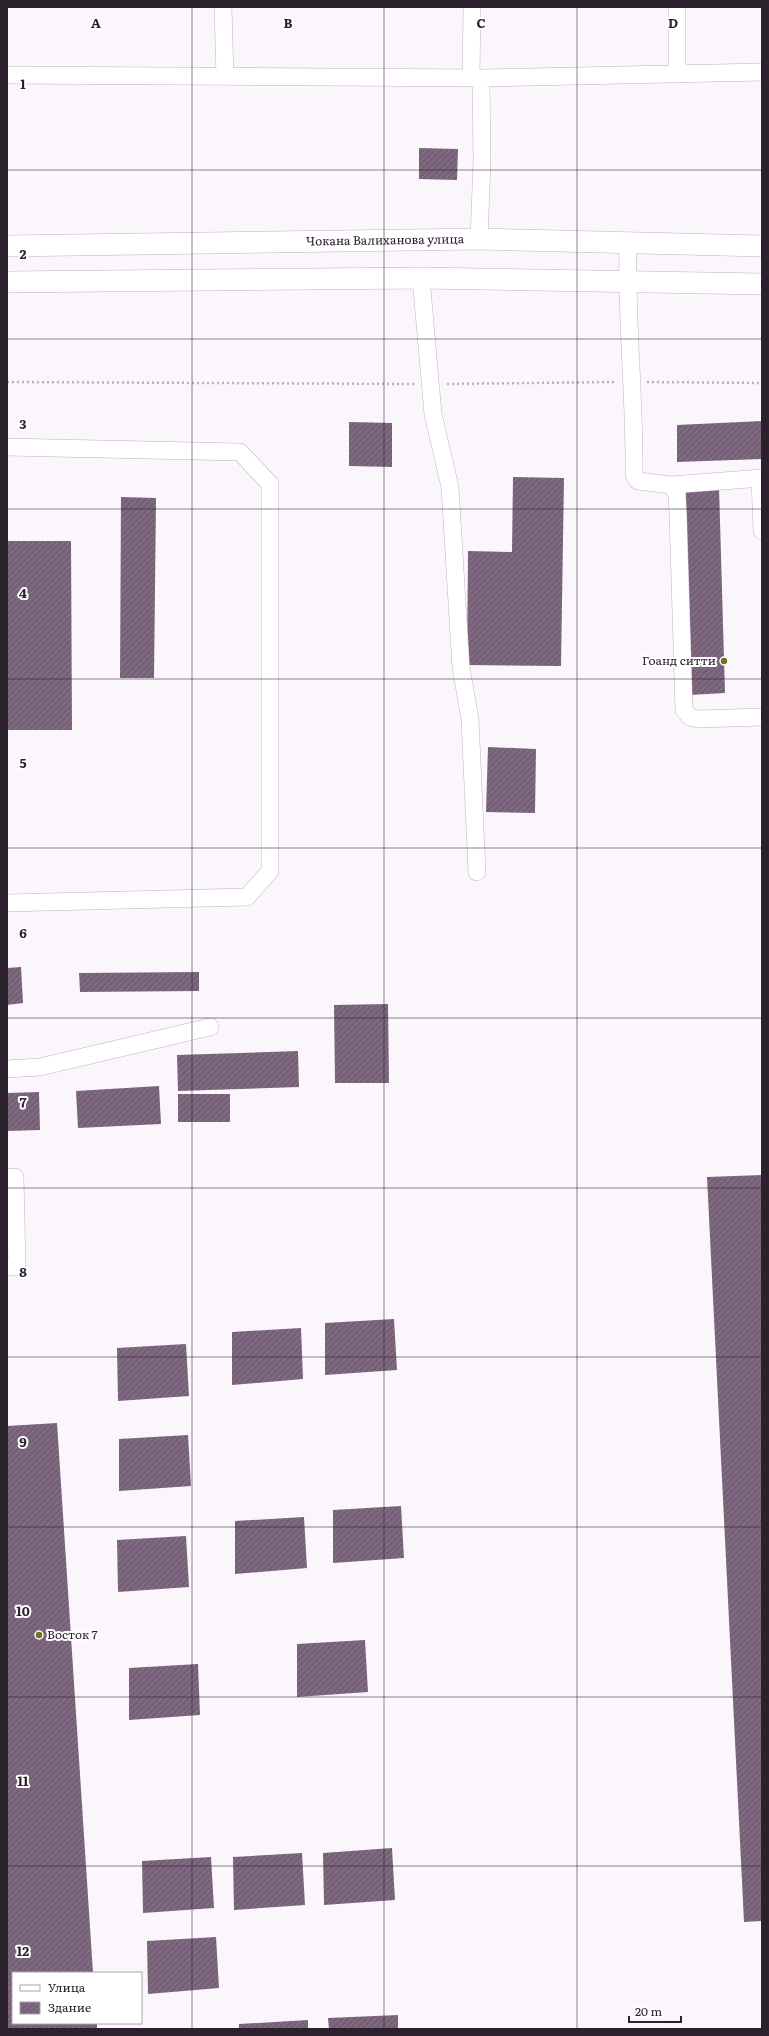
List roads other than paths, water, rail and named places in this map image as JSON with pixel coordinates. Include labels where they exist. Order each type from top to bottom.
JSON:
[{"type":"main road","name":"Чокана Валиханова улица","points":[[7,246],[479,239],[628,244],[762,246]]},
{"type":"main road","points":[[7,282],[421,278],[762,284]]},
{"type":"street","points":[[223,7],[225,76]]},
{"type":"street","points":[[472,7],[482,161],[479,239]]},
{"type":"street","points":[[677,7],[677,73]]},
{"type":"street","points":[[7,75],[476,78],[762,72]]},
{"type":"street","points":[[628,244],[627,282],[630,382],[635,418],[634,475],[638,481],[672,485],[761,478],[762,530]]},
{"type":"street","points":[[421,278],[433,414],[450,487],[461,668],[470,719],[478,872]]},
{"type":"street","points":[[7,447],[240,452],[270,484],[270,871],[247,897],[7,903]]},
{"type":"street","points":[[672,485],[676,494],[678,514],[684,710],[690,717],[698,719],[762,717]]},
{"type":"street","points":[[7,1069],[40,1067],[210,1027]]},
{"type":"street","points":[[7,1178],[15,1177],[17,1267],[7,1267]]},
{"type":"place","name":"Гоанд ситти","points":[[724,661]]},
{"type":"place","name":"Восток 7","points":[[39,1635]]}]
